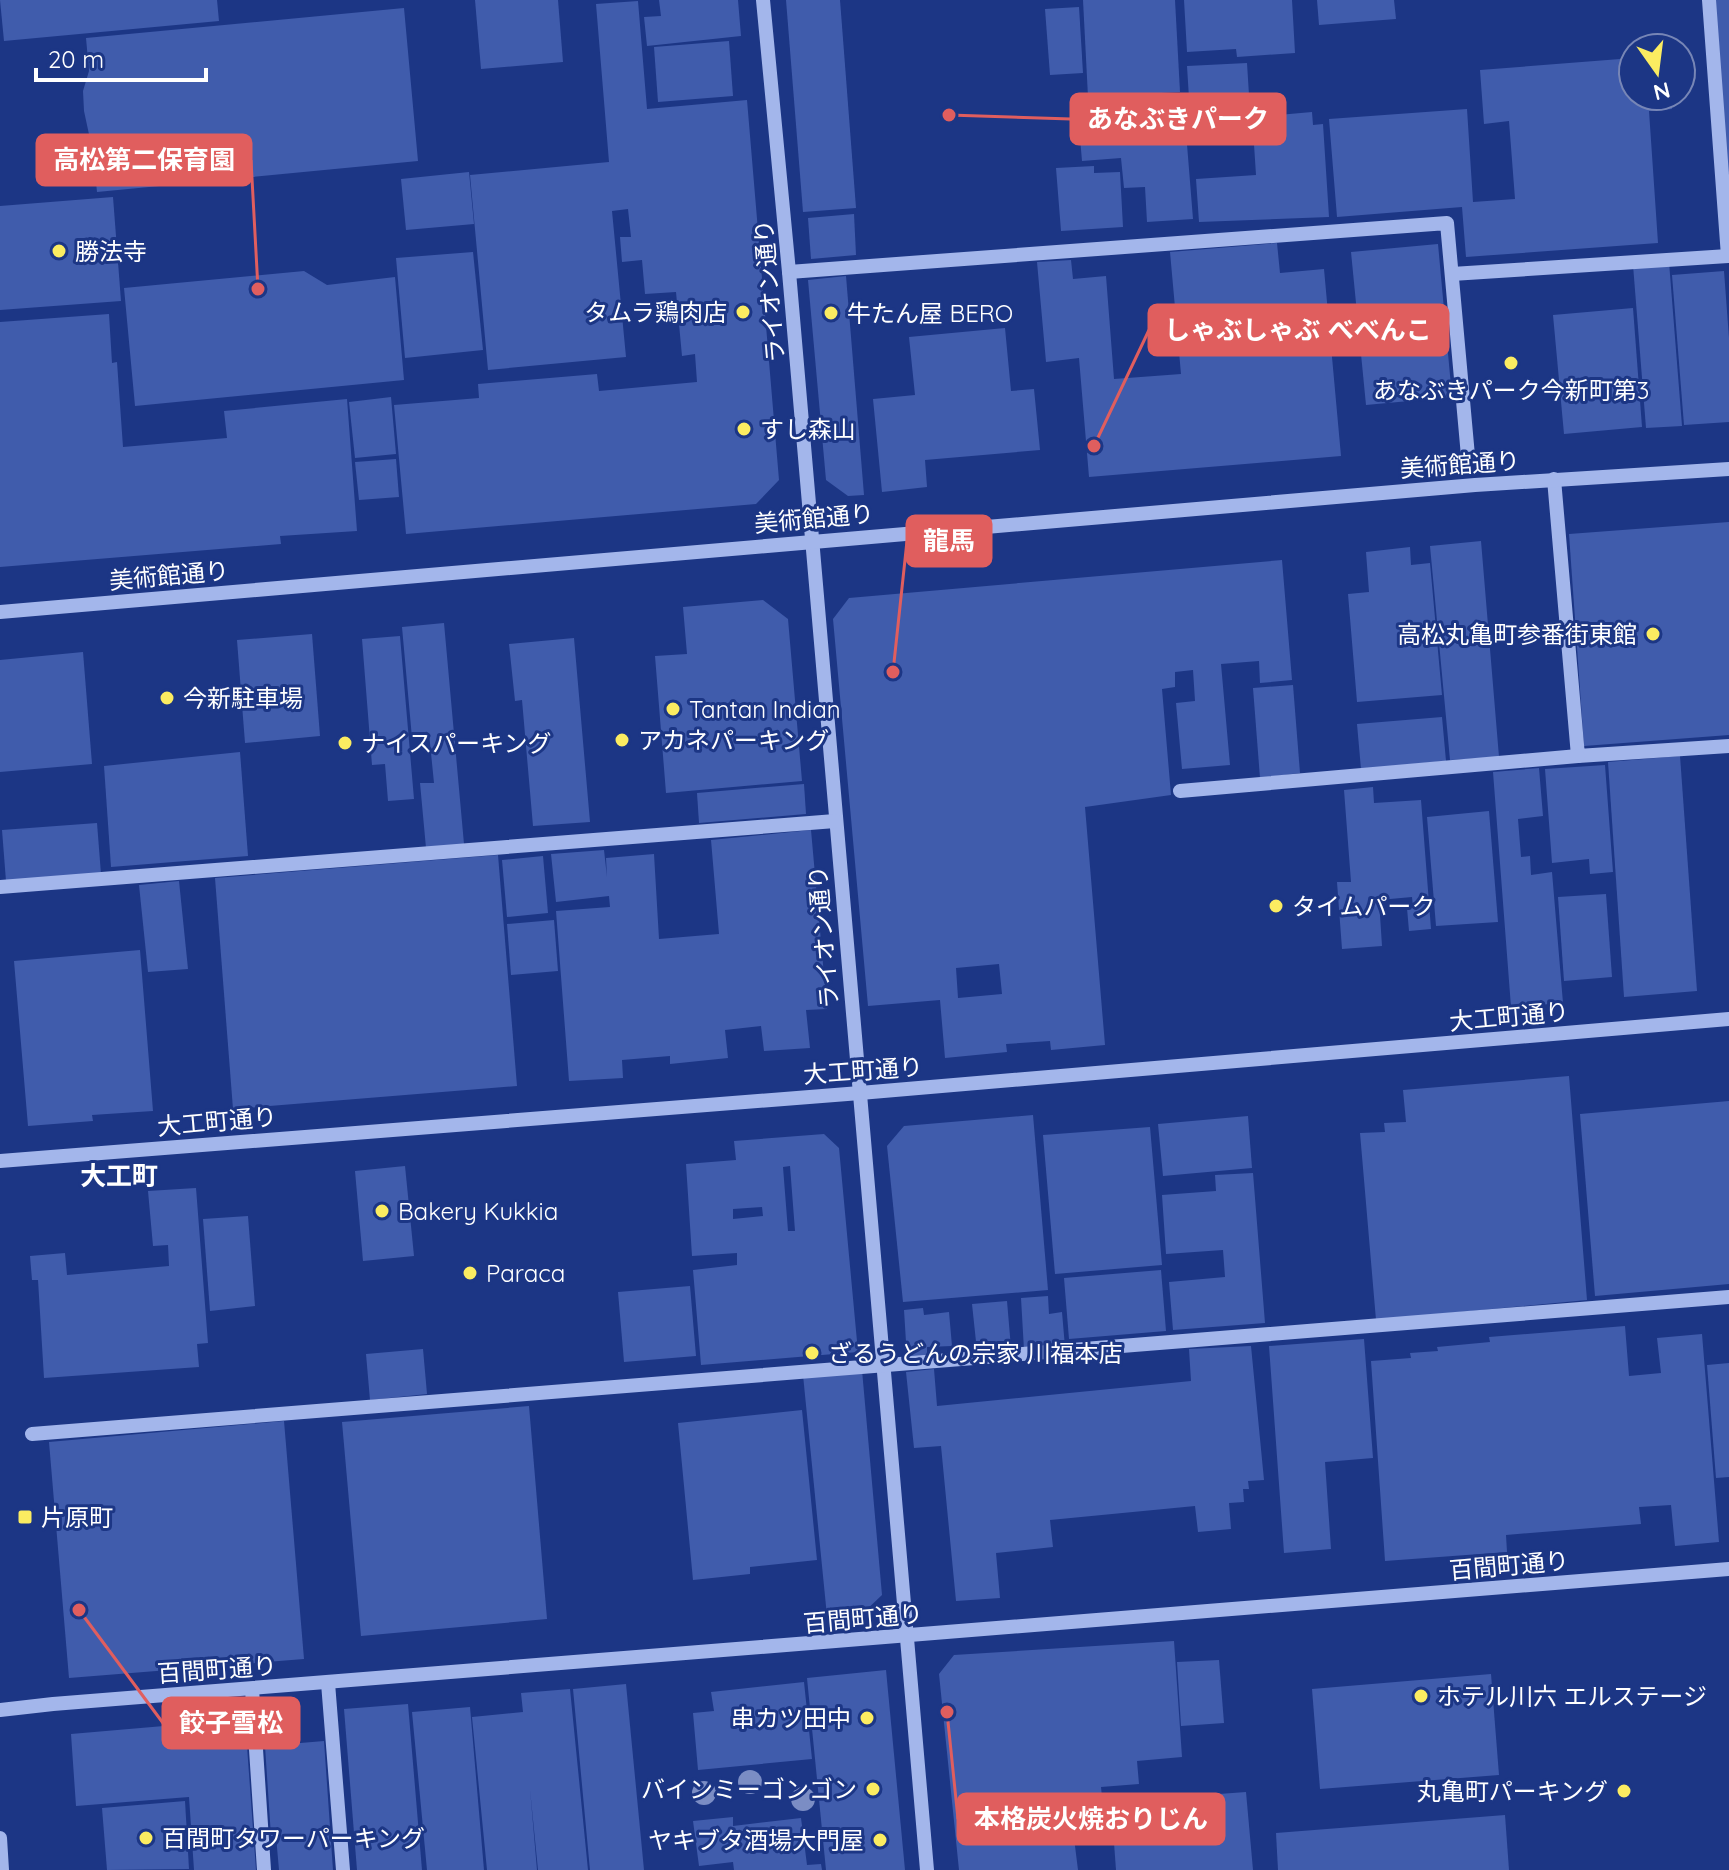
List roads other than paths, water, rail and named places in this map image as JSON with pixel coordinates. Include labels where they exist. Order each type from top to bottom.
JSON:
[{"type":"street","name":"ライオン通り","points":[[763,0],[927,1870]]},
{"type":"street","points":[[1452,274],[1728,256],[1709,0]]},
{"type":"street","points":[[789,272],[1447,223],[1468,456]]},
{"type":"street","name":"美術館通り","points":[[0,612],[812,540],[1554,479],[1729,469]]},
{"type":"street","points":[[1554,479],[1578,756]]},
{"type":"street","points":[[1180,791],[1729,746]]},
{"type":"street","points":[[0,887],[835,821]]},
{"type":"street","name":"大工町通り","points":[[0,1161],[860,1093],[1729,1019]]},
{"type":"street","points":[[32,1434],[1729,1297]]},
{"type":"street","name":"百間町通り","points":[[0,1710],[1729,1569]]},
{"type":"street","points":[[328,1683],[343,1870]]},
{"type":"street","points":[[252,1689],[264,1870]]},
{"type":"street","points":[[0,1838],[2,1870]]},
{"type":"place","name":"あなぶきパーク","points":[[949,115]]},
{"type":"place","name":"勝法寺","points":[[59,251]]},
{"type":"place","name":"高松第二保育園","points":[[258,289]]},
{"type":"place","name":"タムラ鶏肉店","points":[[743,312]]},
{"type":"place","name":"牛たん屋 BERO","points":[[831,313]]},
{"type":"place","name":"あなぶきパーク今新町第3","points":[[1511,363]]},
{"type":"place","name":"すし森山","points":[[744,429]]},
{"type":"place","name":"しゃぶしゃぶ べべんこ","points":[[1094,446]]},
{"type":"place","name":"高松丸亀町参番街東館","points":[[1653,634]]},
{"type":"place","name":"龍馬","points":[[893,672]]},
{"type":"place","name":"今新駐車場","points":[[167,698]]},
{"type":"place","name":"Tantan Indian","points":[[673,709]]},
{"type":"place","name":"アカネパーキング","points":[[622,740]]},
{"type":"place","name":"ナイスパーキング","points":[[345,743]]},
{"type":"place","name":"タイムパーク","points":[[1276,906]]},
{"type":"place","name":"Bakery Kukkia","points":[[382,1211]]},
{"type":"place","name":"Paraca","points":[[470,1273]]},
{"type":"place","name":"ざるうどんの宗家 川福本店","points":[[812,1353]]},
{"type":"place","name":"片原町","points":[[25,1517]]},
{"type":"place","name":"餃子雪松","points":[[79,1610]]},
{"type":"place","name":"ホテル川六 エルステージ","points":[[1421,1696]]},
{"type":"place","name":"本格炭火焼おりじん","points":[[947,1712]]},
{"type":"place","name":"串カツ田中","points":[[867,1718]]},
{"type":"place","name":"バインミーゴンゴン","points":[[873,1789]]},
{"type":"place","name":"丸亀町パーキング","points":[[1624,1791]]},
{"type":"place","name":"百間町タワーパーキング","points":[[146,1838]]},
{"type":"place","name":"ヤキブタ酒場大門屋","points":[[880,1840]]},
{"type":"district","name":"大工町","points":[[119,1175]]}]
